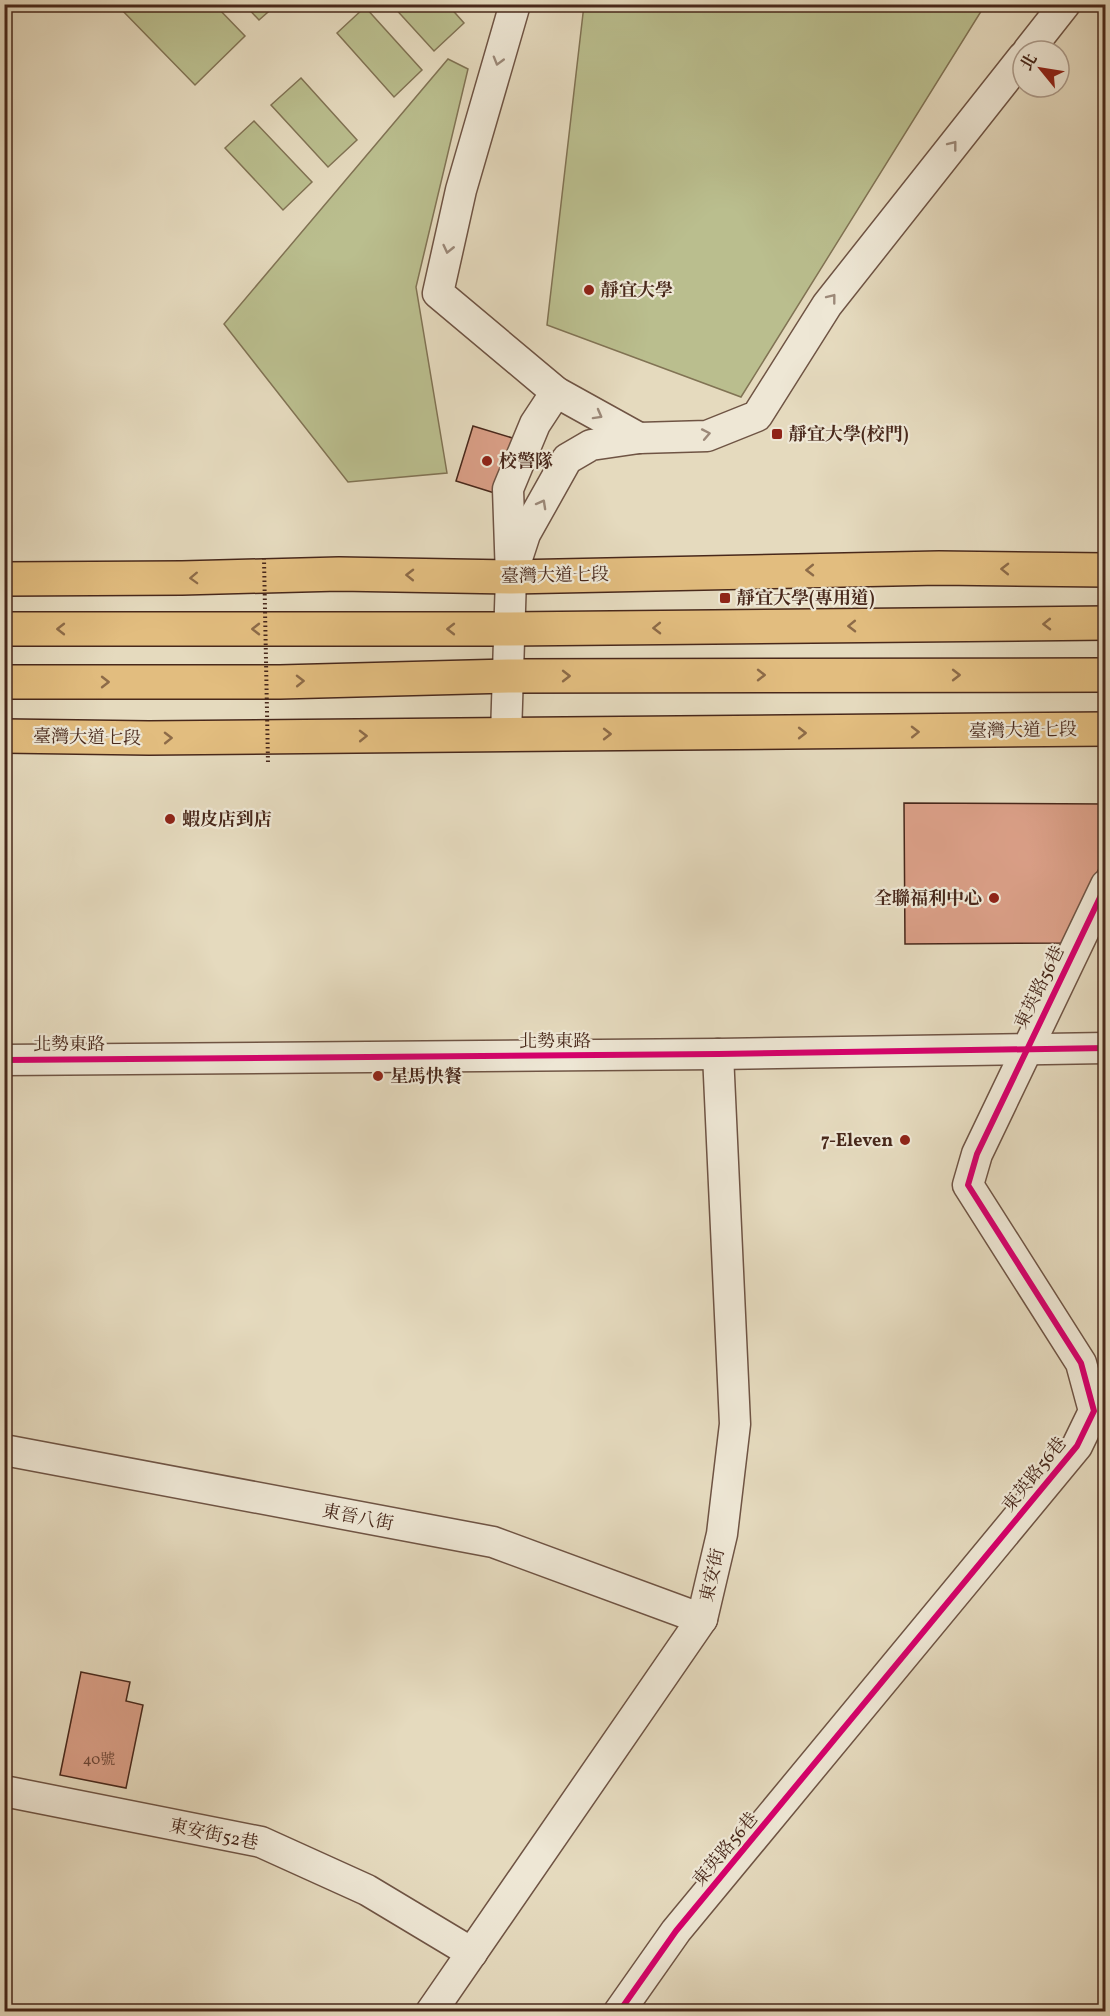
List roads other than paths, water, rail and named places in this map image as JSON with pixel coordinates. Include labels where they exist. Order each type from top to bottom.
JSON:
[{"type":"main road","name":"臺灣大道七段","points":[[4,579],[339,574],[511,577],[939,568],[1106,570]]},
{"type":"main road","points":[[4,629],[509,629],[1106,624]]},
{"type":"main road","points":[[4,682],[280,682],[508,676],[1106,675]]},
{"type":"main road","name":"臺灣大道七段","points":[[4,736],[149,738],[1106,729]]},
{"type":"street","points":[[515,4],[461,190],[438,293],[556,392],[639,438]]},
{"type":"street","points":[[1037,39],[1065,4]]},
{"type":"street","points":[[511,577],[525,534],[567,459],[591,445],[639,438],[707,436],[757,416],[826,305],[1011,72]]},
{"type":"street","points":[[507,735],[511,577],[508,489],[535,424],[556,392]]},
{"type":"street","name":"東英路56巷","points":[[619,2012],[676,1931],[1077,1446],[1094,1412],[1081,1362],[968,1185],[977,1154],[1106,885]]},
{"type":"street","name":"北勢東路","points":[[4,1060],[1106,1048]]},
{"type":"street","name":"東安街","points":[[431,2012],[702,1619],[722,1534],[735,1424],[718,1054]]},
{"type":"street","name":"東晉八街","points":[[4,1450],[493,1542],[702,1619]]},
{"type":"street","name":"東安街52巷","points":[[4,1791],[261,1842],[368,1890],[472,1953]]},
{"type":"place","name":"靜宜大學","points":[[589,290]]},
{"type":"place","name":"靜宜大學(校門)","points":[[777,434]]},
{"type":"place","name":"校警隊","points":[[487,461]]},
{"type":"place","name":"靜宜大學(專用道)","points":[[725,598]]},
{"type":"place","name":"蝦皮店到店","points":[[170,819]]},
{"type":"place","name":"全聯福利中心","points":[[994,898]]},
{"type":"place","name":"星馬快餐","points":[[378,1076]]},
{"type":"place","name":"7-Eleven","points":[[905,1140]]}]
